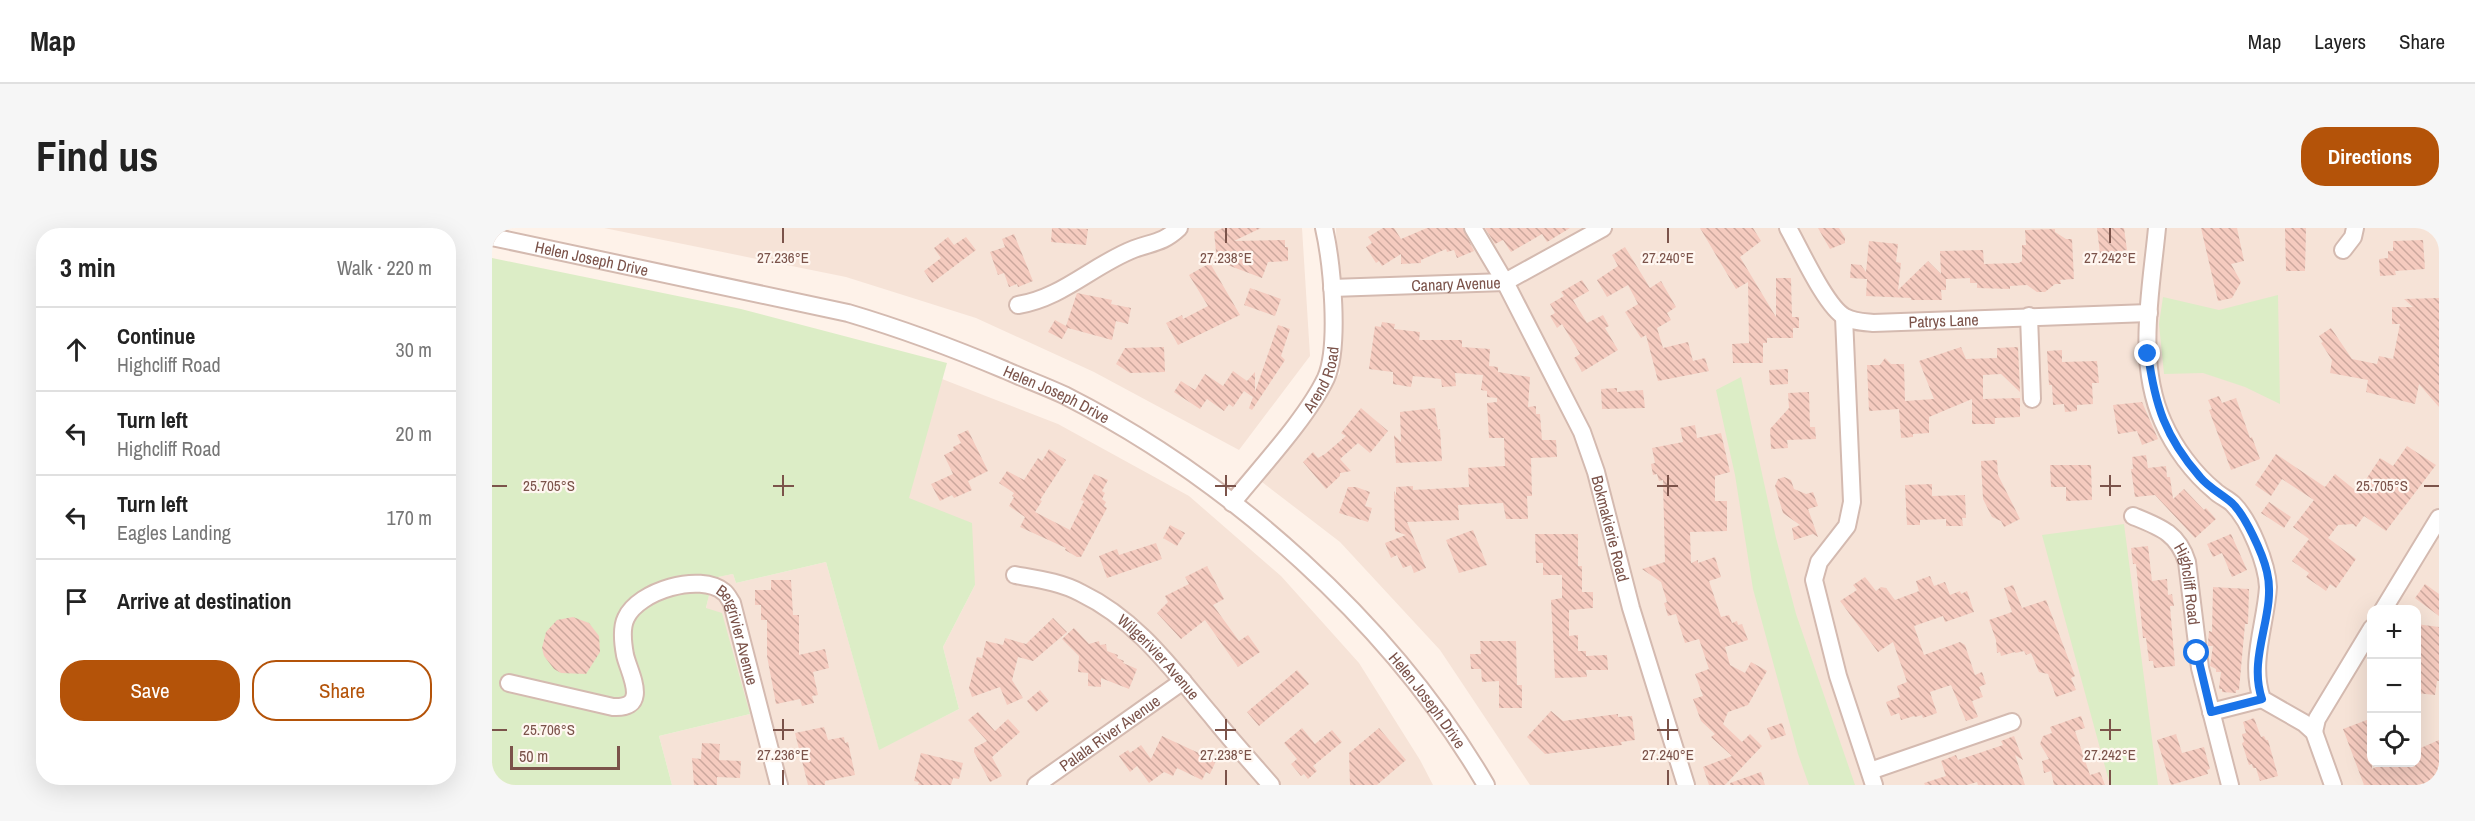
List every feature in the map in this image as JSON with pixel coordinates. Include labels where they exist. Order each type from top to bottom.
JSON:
[{"type":"street","name":"Arend Road","points":[[1232,503],[1290,430],[1327,376],[1332,344],[1332,288],[1324,228]]},
{"type":"street","name":"Bokmakierie Road","points":[[1473,228],[1504,282],[1582,432],[1602,495],[1631,608],[1686,785]]},
{"type":"street","name":"Canary Avenue","points":[[1332,288],[1504,282],[1603,228]]},
{"type":"street","points":[[1788,228],[1832,305],[1844,317],[1852,502],[1850,519],[1819,562],[1814,580],[1838,676],[1872,778],[2012,722]]},
{"type":"street","points":[[2157,228],[2149,313],[2148,354],[2162,421],[2172,440],[2202,479],[2233,504],[2243,519],[2268,574],[2267,602],[2257,672],[2262,699],[2304,723],[2314,732],[2333,785]]},
{"type":"street","points":[[2343,250],[2353,237],[2355,228]]},
{"type":"street","points":[[1018,305],[1047,298],[1134,249],[1160,242],[1182,232]]},
{"type":"street","name":"Helen Joseph Drive","points":[[492,237],[848,313],[901,328],[1063,395],[1123,428],[1232,503],[1303,561],[1346,603],[1419,688],[1462,745],[1486,785]]},
{"type":"street","name":"Patrys Lane","points":[[1844,317],[1857,322],[1872,323],[2149,313]]},
{"type":"street","points":[[2029,316],[2032,399]]},
{"type":"street","name":"Highcliff Road","points":[[2133,516],[2175,537],[2183,550],[2187,562],[2197,653],[2230,785]]},
{"type":"street","points":[[2385,605],[2439,518]]},
{"type":"street","name":"Wilgerivier Avenue","points":[[1015,575],[1056,583],[1079,591],[1101,604],[1140,634],[1271,785]]},
{"type":"street","name":"Bergrivier Avenue","points":[[509,683],[613,707],[629,704],[634,699],[636,689],[623,640],[625,619],[636,603],[654,592],[675,587],[699,585],[713,587],[724,592],[732,603],[778,785]]},
{"type":"street","points":[[2314,732],[2317,719],[2367,636]]},
{"type":"street","name":"Palala River Avenue","points":[[1036,785],[1183,681]]},
{"type":"street","points":[[2211,712],[2262,699]]},
{"type":"shaded area","points":[[604,228],[1302,228],[1310,356],[1239,450],[1094,372],[976,318],[846,277]]},
{"type":"shaded area","points":[[1336,228],[2439,228],[2439,785],[1530,785],[1440,650],[1340,542],[1262,482],[1340,373]]},
{"type":"shaded area","points":[[942,379],[1058,424],[1189,496],[1281,576],[1359,663],[1420,760],[1433,785],[672,785],[659,736],[750,714],[706,609],[712,578],[733,574],[736,583],[826,562],[879,749],[959,709],[943,647],[975,585],[908,498]]},
{"type":"green space","points":[[492,258],[741,309],[947,363],[909,498],[972,523],[975,585],[943,647],[959,709],[879,750],[826,562],[736,583],[733,574],[713,578],[706,608],[722,613],[750,714],[659,736],[672,785],[492,785]]},
{"type":"green space","points":[[2278,295],[2280,404],[2245,387],[2203,373],[2164,374],[2159,324],[2163,297],[2219,310]]},
{"type":"green space","points":[[1741,377],[1776,538],[1796,614],[1855,785],[1809,785],[1798,754],[1753,589],[1735,475],[1716,390]]},
{"type":"green space","points":[[2124,524],[2158,785],[2110,785],[2042,535]]},
{"type":"building","points":[[1052,228],[1088,229],[1086,245],[1051,242]]},
{"type":"building","points":[[1223,228],[1261,228],[1234,241],[1285,240],[1285,247],[1288,247],[1288,261],[1268,262],[1262,278],[1217,261],[1214,232]]},
{"type":"building","points":[[1383,228],[1394,228],[1401,239],[1427,228],[1463,228],[1474,251],[1457,258],[1454,250],[1447,252],[1446,249],[1421,260],[1421,263],[1401,264],[1401,254],[1382,266],[1379,261],[1376,263],[1366,247],[1372,243],[1368,237]]},
{"type":"building","points":[[1485,228],[1570,228],[1547,242],[1542,234],[1511,252],[1503,240],[1495,244]]},
{"type":"building","points":[[1700,228],[1753,228],[1761,241],[1740,257],[1776,317],[1776,278],[1791,278],[1792,317],[1799,317],[1799,328],[1793,328],[1793,338],[1767,338],[1767,343],[1763,343],[1763,363],[1733,363],[1732,344],[1749,343],[1748,282],[1736,289]]},
{"type":"building","points":[[1818,228],[1839,228],[1845,238],[1845,243],[1830,249]]},
{"type":"building","points":[[2097,228],[2124,228],[2127,250],[2100,254]]},
{"type":"building","points":[[2201,228],[2237,228],[2244,261],[2231,264],[2241,282],[2232,298],[2218,301]]},
{"type":"building","points":[[2285,228],[2306,228],[2305,271],[2286,271]]},
{"type":"building","points":[[2055,229],[2055,232],[2066,239],[2072,239],[2074,279],[2060,280],[2061,284],[2055,284],[2045,292],[2037,292],[2027,285],[2010,286],[2010,289],[1977,288],[1977,283],[1970,283],[1970,278],[1946,279],[1946,290],[1941,290],[1942,300],[1911,300],[1911,298],[1866,296],[1867,279],[1850,278],[1851,264],[1861,265],[1866,272],[1869,241],[1898,244],[1896,262],[1901,263],[1898,290],[1928,261],[1941,274],[1940,251],[1983,250],[1984,264],[2019,263],[2022,261],[2022,245],[2026,245],[2025,230]]},
{"type":"building","points":[[1014,234],[1033,281],[1018,287],[1017,284],[1009,287],[1004,273],[998,275],[990,252],[1005,247],[1002,239]]},
{"type":"building","points":[[948,237],[954,245],[966,237],[976,250],[932,283],[924,271],[941,258],[934,248]]},
{"type":"building","points":[[2423,240],[2425,269],[2395,271],[2396,275],[2380,276],[2379,259],[2388,258],[2388,251],[2393,251],[2393,241]]},
{"type":"building","points":[[1625,247],[1650,288],[1661,281],[1676,307],[1667,313],[1671,320],[1657,328],[1663,348],[1688,342],[1693,361],[1705,358],[1709,371],[1658,381],[1646,335],[1641,338],[1625,312],[1638,304],[1628,285],[1607,297],[1597,280],[1618,266],[1612,255]]},
{"type":"building","points":[[1210,263],[1240,315],[1178,345],[1166,323],[1182,315],[1183,319],[1208,306],[1189,275]]},
{"type":"building","points":[[1582,280],[1589,291],[1573,300],[1587,323],[1603,315],[1609,326],[1605,328],[1618,350],[1582,372],[1574,358],[1580,354],[1562,324],[1557,328],[1550,316],[1555,313],[1550,304],[1564,296],[1561,292]]},
{"type":"building","points":[[1250,288],[1281,299],[1275,316],[1244,305]]},
{"type":"building","points":[[1077,293],[1112,300],[1111,304],[1131,308],[1128,324],[1116,321],[1112,340],[1068,328],[1062,339],[1048,332],[1055,320],[1066,326]]},
{"type":"building","points":[[2439,298],[2439,407],[2419,384],[2415,404],[2366,392],[2368,380],[2330,373],[2332,360],[2319,336],[2331,328],[2352,359],[2377,364],[2379,356],[2393,359],[2400,324],[2392,324],[2392,307],[2413,307],[2404,299]]},
{"type":"building","points":[[1382,322],[1395,324],[1394,329],[1420,332],[1419,340],[1462,340],[1462,347],[1490,349],[1489,366],[1498,367],[1498,372],[1530,377],[1528,407],[1536,406],[1536,414],[1540,414],[1542,440],[1556,440],[1557,457],[1531,458],[1532,496],[1527,496],[1528,519],[1506,519],[1503,503],[1458,505],[1459,520],[1407,522],[1426,568],[1414,573],[1411,565],[1403,568],[1397,555],[1391,558],[1385,543],[1406,535],[1395,531],[1394,491],[1396,496],[1396,487],[1413,486],[1413,490],[1469,487],[1468,468],[1505,466],[1504,438],[1489,438],[1487,403],[1497,402],[1497,398],[1487,397],[1487,391],[1481,390],[1483,375],[1455,373],[1456,386],[1442,387],[1441,379],[1413,376],[1411,387],[1393,384],[1393,372],[1369,369],[1375,326],[1381,327]]},
{"type":"building","points":[[1278,325],[1290,329],[1281,356],[1285,360],[1252,410],[1249,408],[1253,397],[1244,391],[1233,407],[1229,404],[1224,411],[1207,399],[1200,409],[1174,392],[1181,381],[1195,390],[1205,374],[1223,386],[1233,371],[1247,381],[1255,372],[1255,392]]},
{"type":"building","points":[[1164,347],[1165,372],[1130,373],[1116,364],[1125,348]]},
{"type":"building","points":[[1961,347],[1966,359],[1997,358],[1997,348],[2018,347],[2020,392],[2001,374],[1983,375],[1983,399],[2020,398],[2020,417],[1995,418],[1995,424],[1972,424],[1972,399],[1929,417],[1929,433],[1913,434],[1913,437],[1901,438],[1899,409],[1869,411],[1867,365],[1880,365],[1885,358],[1891,364],[1904,364],[1905,401],[1934,399],[1919,361]]},
{"type":"building","points":[[2062,350],[2062,362],[2097,361],[2099,383],[2092,383],[2093,404],[2077,405],[2077,411],[2065,412],[2064,404],[2053,405],[2047,351]]},
{"type":"building","points":[[1788,369],[1788,384],[1770,385],[1769,370]]},
{"type":"building","points":[[1617,388],[1617,392],[1643,390],[1645,408],[1602,409],[1601,389]]},
{"type":"building","points":[[1809,392],[1810,427],[1815,427],[1816,439],[1787,440],[1788,448],[1771,449],[1770,429],[1789,408],[1788,393]]},
{"type":"building","points":[[2219,396],[2222,403],[2236,398],[2260,459],[2231,470],[2209,410],[2212,409],[2208,400]]},
{"type":"building","points":[[2142,402],[2158,439],[2142,445],[2137,431],[2118,434],[2113,405]]},
{"type":"building","points":[[1361,408],[1388,431],[1370,453],[1358,443],[1340,459],[1351,471],[1340,473],[1340,476],[1326,489],[1303,462],[1313,452],[1318,458],[1325,454],[1346,436],[1341,433]]},
{"type":"building","points":[[1435,408],[1438,430],[1440,429],[1442,461],[1396,463],[1394,435],[1401,442],[1400,412]]},
{"type":"building","points":[[1695,425],[1697,438],[1721,433],[1730,472],[1715,476],[1715,501],[1727,501],[1727,531],[1690,532],[1691,563],[1715,557],[1721,577],[1709,581],[1721,617],[1729,615],[1732,623],[1737,621],[1738,625],[1742,624],[1748,640],[1725,647],[1730,665],[1745,673],[1751,662],[1767,671],[1748,705],[1728,712],[1723,724],[1742,742],[1750,734],[1762,746],[1725,785],[1709,785],[1703,767],[1732,756],[1711,737],[1715,734],[1701,721],[1693,699],[1703,696],[1695,674],[1709,669],[1699,639],[1685,643],[1676,614],[1668,616],[1664,603],[1667,602],[1661,582],[1642,569],[1665,562],[1663,480],[1659,481],[1657,474],[1653,475],[1651,464],[1655,463],[1652,448],[1683,442],[1680,428]]},
{"type":"building","points":[[968,430],[988,471],[968,481],[972,490],[940,501],[931,484],[953,474],[944,455],[961,443],[957,435]]},
{"type":"building","points":[[2407,446],[2436,465],[2386,531],[2364,516],[2356,527],[2353,524],[2338,525],[2328,538],[2356,559],[2336,588],[2330,584],[2326,591],[2306,577],[2309,573],[2292,561],[2309,539],[2293,527],[2314,500],[2282,479],[2271,496],[2255,485],[2276,454],[2325,487],[2335,474],[2355,490],[2361,483],[2363,484],[2380,458],[2393,466]]},
{"type":"building","points":[[1049,449],[1066,460],[1040,500],[1042,501],[1035,512],[1070,530],[1094,474],[1108,480],[1102,491],[1105,493],[1102,499],[1106,502],[1104,506],[1107,508],[1081,557],[1020,527],[1025,517],[1009,506],[1014,493],[999,483],[1007,471],[1024,480],[1038,458],[1042,461]]},
{"type":"building","points":[[2146,455],[2148,468],[2166,466],[2173,499],[2184,489],[2216,519],[2195,538],[2155,495],[2135,497],[2131,469],[2133,469],[2132,457]]},
{"type":"building","points":[[1997,460],[1998,475],[2020,519],[2004,527],[2001,521],[1992,517],[1983,499],[1981,461]]},
{"type":"building","points":[[2050,465],[2091,465],[2092,500],[2066,501],[2066,487],[2051,487]]},
{"type":"building","points":[[1784,477],[1791,480],[1794,489],[1806,494],[1813,492],[1818,506],[1808,509],[1818,537],[1813,534],[1794,540],[1792,528],[1800,525],[1783,513],[1775,486],[1778,479]]},
{"type":"building","points":[[1932,484],[1932,496],[1965,495],[1966,518],[1962,518],[1963,526],[1946,526],[1946,519],[1920,520],[1920,525],[1907,525],[1905,485]]},
{"type":"building","points":[[1348,487],[1370,492],[1365,506],[1372,508],[1368,522],[1339,513]]},
{"type":"building","points":[[2269,502],[2291,517],[2284,528],[2261,513]]},
{"type":"building","points":[[1170,525],[1185,533],[1177,546],[1163,538]]},
{"type":"building","points":[[1473,530],[1487,565],[1459,573],[1446,540]]},
{"type":"building","points":[[1535,534],[1578,534],[1578,566],[1582,566],[1582,592],[1593,592],[1593,608],[1569,610],[1569,636],[1578,635],[1578,651],[1586,651],[1586,656],[1607,655],[1608,670],[1586,670],[1587,677],[1555,678],[1551,600],[1562,598],[1562,575],[1543,575],[1543,563],[1536,563]]},
{"type":"building","points":[[2231,534],[2247,570],[2232,577],[2222,553],[2213,557],[2207,544]]},
{"type":"building","points":[[1156,543],[1162,559],[1107,578],[1099,556],[1117,549],[1119,555]]},
{"type":"building","points":[[2148,546],[2152,581],[2167,579],[2168,595],[2172,594],[2174,606],[2170,606],[2175,666],[2154,668],[2153,661],[2149,661],[2146,638],[2143,638],[2136,564],[2133,564],[2131,548]]},
{"type":"building","points":[[1207,566],[1224,599],[1213,605],[1239,641],[1248,635],[1260,652],[1238,667],[1205,620],[1181,639],[1157,613],[1168,602],[1165,596],[1189,584],[1185,577]]},
{"type":"building","points":[[1930,576],[1934,586],[1945,582],[1950,595],[1967,591],[1974,612],[1945,622],[1943,616],[1914,626],[1924,655],[1960,642],[1965,645],[1975,675],[1982,672],[1986,684],[1979,687],[1983,697],[1972,701],[1978,717],[1966,721],[1951,685],[1930,692],[1937,713],[1923,718],[1922,715],[1901,720],[1899,713],[1891,716],[1886,702],[1900,697],[1897,686],[1907,682],[1893,642],[1878,652],[1840,601],[1857,590],[1853,585],[1865,577],[1876,591],[1881,587],[1886,588],[1895,600],[1919,591],[1916,581]]},
{"type":"building","points":[[771,580],[791,580],[793,615],[799,615],[799,655],[825,649],[829,668],[813,672],[818,695],[812,696],[814,703],[802,706],[800,699],[776,704],[767,656],[767,620],[761,620],[761,605],[755,605],[755,590],[771,590]]},
{"type":"building","points":[[2425,584],[2439,594],[2439,616],[2415,598]]},
{"type":"building","points":[[2013,585],[2022,608],[2046,600],[2075,676],[2071,678],[2076,690],[2056,697],[2048,674],[2039,672],[2031,653],[2026,655],[2024,651],[2001,656],[2000,652],[1997,653],[1996,640],[1989,620],[2012,612],[2004,588]]},
{"type":"building","points":[[2213,587],[2249,589],[2248,624],[2245,624],[2239,690],[2236,690],[2236,693],[2222,692],[2222,689],[2219,689],[2221,672],[2216,672],[2216,669],[2210,666],[2213,646],[2208,646],[2208,643],[2209,631],[2212,632]]},
{"type":"building","points":[[573,617],[589,623],[599,636],[600,652],[586,674],[561,673],[554,669],[544,656],[542,648],[546,632],[557,620]]},
{"type":"building","points":[[1053,618],[1067,632],[1033,661],[1018,657],[1012,680],[1023,698],[1007,705],[1000,687],[972,697],[969,688],[977,657],[982,658],[986,641],[1003,645],[1005,638],[1026,644]]},
{"type":"building","points":[[2421,625],[2439,627],[2439,681],[2437,681],[2435,695],[2421,694]]},
{"type":"building","points":[[1074,628],[1089,644],[1099,641],[1100,645],[1106,644],[1107,651],[1118,655],[1117,658],[1124,661],[1123,663],[1137,669],[1129,689],[1101,678],[1101,687],[1088,686],[1088,673],[1078,672],[1079,656],[1062,639]]},
{"type":"building","points":[[1480,641],[1516,641],[1517,685],[1522,685],[1522,708],[1499,708],[1499,681],[1482,682],[1481,669],[1471,669],[1470,654],[1481,654]]},
{"type":"building","points":[[1297,670],[1309,684],[1259,726],[1247,712]]},
{"type":"building","points":[[1040,690],[1049,701],[1036,712],[1027,701]]},
{"type":"building","points":[[1551,711],[1563,721],[1618,714],[1618,717],[1632,716],[1635,740],[1621,742],[1622,745],[1545,754],[1527,737]]},
{"type":"building","points":[[978,712],[995,731],[1008,719],[1020,732],[992,757],[1002,776],[990,782],[974,752],[974,748],[987,741],[968,720]]},
{"type":"building","points":[[2081,716],[2085,728],[2075,731],[2090,775],[2100,772],[2105,785],[2054,785],[2051,771],[2044,773],[2042,761],[2049,759],[2040,744],[2043,736],[2052,733],[2050,727]]},
{"type":"building","points":[[2254,718],[2261,737],[2264,736],[2268,740],[2278,776],[2260,781],[2256,768],[2253,768],[2252,764],[2249,765],[2242,743],[2244,742],[2242,734],[2246,733],[2243,722]]},
{"type":"building","points":[[2367,720],[2367,767],[2372,767],[2372,769],[2376,767],[2421,767],[2421,748],[2439,740],[2439,785],[2364,785],[2343,729]]},
{"type":"building","points":[[1782,723],[1786,735],[1771,740],[1767,728]]},
{"type":"building","points":[[824,727],[828,740],[844,737],[845,743],[848,742],[855,775],[825,781],[825,785],[808,785],[795,733]]},
{"type":"building","points":[[1302,728],[1315,744],[1332,730],[1342,742],[1313,766],[1317,771],[1308,779],[1304,774],[1301,776],[1291,764],[1297,759],[1284,743]]},
{"type":"building","points":[[1379,728],[1406,760],[1377,785],[1350,785],[1349,753]]},
{"type":"building","points":[[2176,734],[2182,753],[2204,747],[2210,769],[2207,770],[2208,774],[2171,785],[2157,740]]},
{"type":"building","points":[[1162,736],[1216,761],[1210,774],[1206,772],[1202,780],[1177,768],[1173,776],[1164,772],[1149,783],[1137,766],[1130,772],[1119,756],[1128,750],[1130,753],[1141,745],[1151,759]]},
{"type":"building","points":[[2014,736],[2023,760],[2015,755],[2025,785],[1978,785],[1977,782],[1967,785],[1925,785],[1924,783],[1946,776],[1941,761],[1956,755],[1958,760],[2003,745],[2001,741]]},
{"type":"building","points":[[702,743],[720,744],[719,760],[741,761],[740,778],[717,777],[717,785],[694,785],[692,758],[701,759]]},
{"type":"building","points":[[921,753],[963,763],[959,779],[953,778],[951,785],[918,785],[919,782],[914,781]]},
{"type":"building","points":[[1761,772],[1765,785],[1730,785],[1730,783]]},
{"type":"route","points":[[2148,354],[2156,401],[2162,421],[2172,440],[2202,479],[2233,504],[2243,519],[2268,574],[2267,602],[2257,672],[2262,699],[2211,712],[2197,653]]}]
